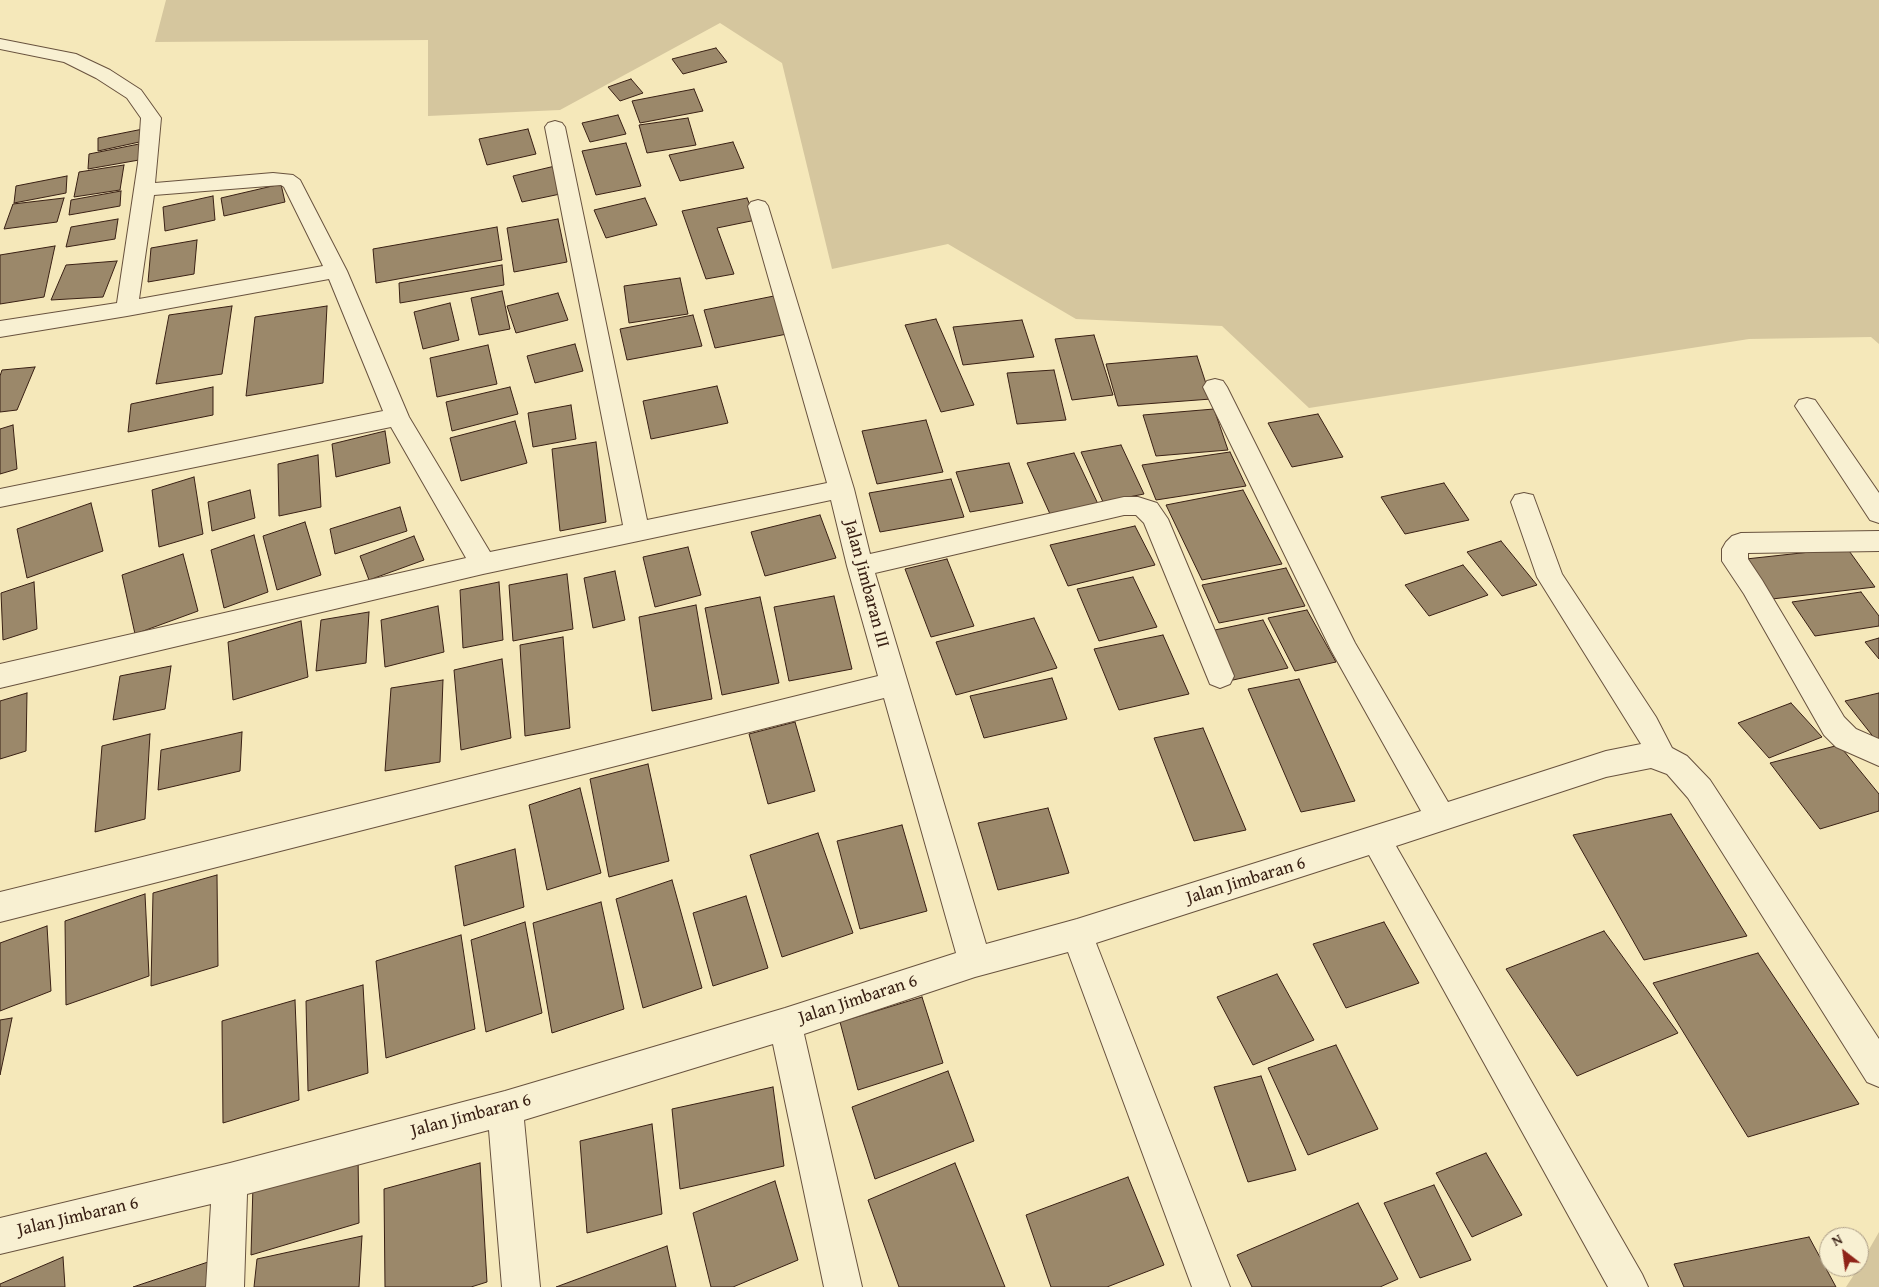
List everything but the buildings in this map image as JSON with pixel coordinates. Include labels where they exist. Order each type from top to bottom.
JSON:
[{"type":"street","points":[[0,44],[69,58],[103,74],[134,94],[151,118],[144,190],[127,309]]},
{"type":"street","points":[[556,127],[637,532]]},
{"type":"street","points":[[144,190],[273,179],[288,180],[296,188],[336,271],[398,417],[482,564]]},
{"type":"street","name":"Jalan Jimbaran III","points":[[758,206],[841,489],[860,566],[975,962]]},
{"type":"street","points":[[0,328],[127,309],[336,271]]},
{"type":"street","points":[[1215,387],[1345,650],[1441,817]]},
{"type":"street","points":[[1807,406],[1879,513]]},
{"type":"street","points":[[0,498],[398,417]]},
{"type":"street","points":[[0,676],[482,564],[841,489]]},
{"type":"street","points":[[1524,502],[1550,577],[1646,726],[1662,757],[1677,765],[1699,789],[1879,1070]]},
{"type":"street","points":[[860,566],[1124,506],[1138,506],[1148,510],[1155,519],[1220,676]]},
{"type":"street","points":[[1879,541],[1742,543],[1735,549],[1735,561],[1753,587],[1834,726],[1846,738],[1879,753]]},
{"type":"street","points":[[0,907],[894,684]]},
{"type":"street","name":"Jalan Jimbaran 6","points":[[0,1236],[230,1181],[505,1108],[785,1024],[975,962],[1077,934],[1606,764],[1651,755],[1662,757]]},
{"type":"street","points":[[1376,839],[1629,1287]]},
{"type":"street","points":[[1077,934],[1211,1287]]},
{"type":"street","points":[[785,1024],[844,1287]]},
{"type":"street","points":[[505,1108],[520,1287]]},
{"type":"street","points":[[225,1287],[230,1181]]},
{"type":"shaded area","points":[[166,0],[1879,0],[1879,344],[1871,337],[1749,339],[1309,408],[1222,326],[1076,319],[948,244],[832,269],[782,63],[720,23],[560,110],[428,116],[428,40],[155,42]]},
{"type":"shaded area","points":[[1879,1232],[1879,1287],[1846,1287],[1852,1277],[1869,1277],[1869,1250]]}]
